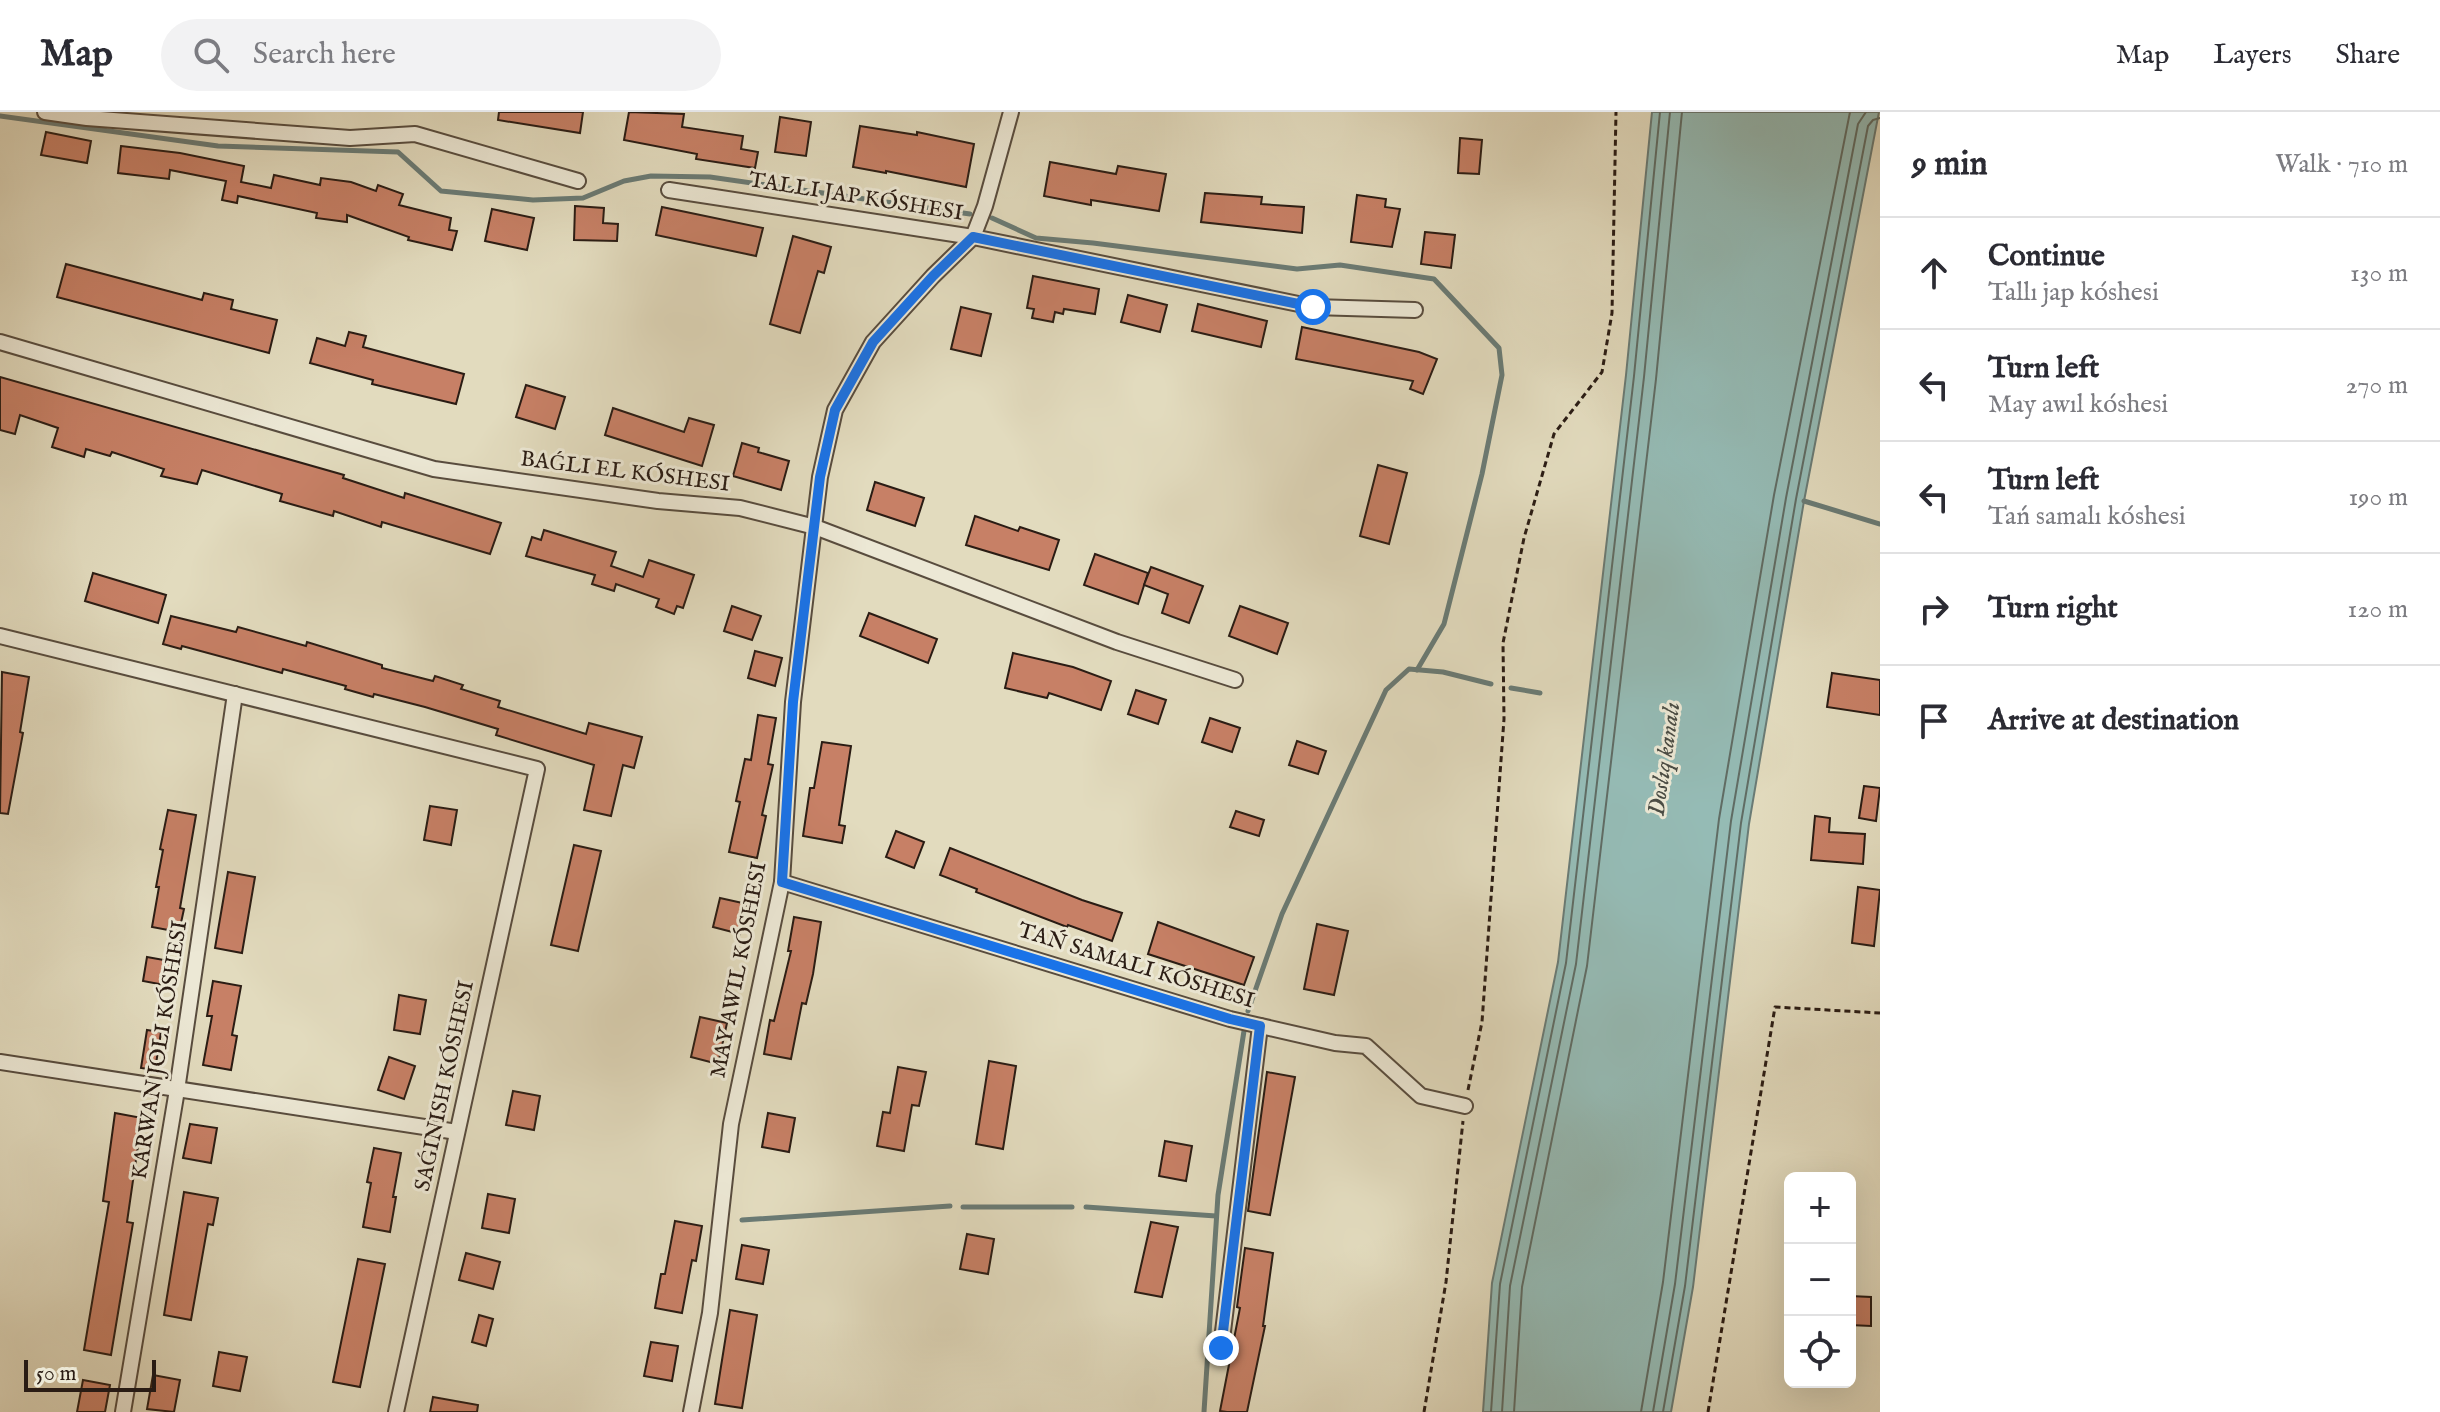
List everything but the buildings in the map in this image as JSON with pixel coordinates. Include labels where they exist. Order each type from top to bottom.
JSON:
[{"type":"street","points":[[45,112],[87,118],[350,138],[415,134],[578,181]]},
{"type":"street","points":[[691,1412],[710,1313],[731,1124],[782,882],[793,702],[820,477],[835,410],[873,342],[973,237],[985,206],[1011,112]]},
{"type":"street","points":[[669,190],[973,237],[1313,307],[1415,310]]},
{"type":"street","points":[[0,342],[434,469],[658,501],[740,508],[815,527],[1117,642],[1235,680]]},
{"type":"street","points":[[0,636],[537,769],[396,1412]]},
{"type":"street","points":[[123,1412],[177,1090],[235,694]]},
{"type":"street","points":[[782,882],[1215,1015],[1335,1043],[1366,1046],[1421,1096],[1465,1106]]},
{"type":"street","points":[[1221,1348],[1260,1026]]},
{"type":"street","points":[[0,1062],[457,1132]]},
{"type":"path","points":[[1424,1412],[1446,1282],[1465,1106],[1482,1022],[1504,719],[1503,643],[1524,538],[1554,434],[1602,372],[1612,313],[1616,112]]},
{"type":"path","points":[[1708,1412],[1775,1007],[1880,1013]]},
{"type":"water","name":"Doslıq kanalı","points":[[1652,112],[1879,112],[1804,501],[1749,824],[1693,1287],[1671,1412],[1483,1412],[1492,1283],[1558,962],[1626,375]]},
{"type":"waterway","points":[[0,116],[218,146],[398,152],[441,191],[533,200],[583,198],[624,181],[651,176],[710,177],[970,214]]},
{"type":"waterway","points":[[992,218],[1036,238],[1297,269],[1340,265],[1434,279],[1499,348],[1502,375],[1482,474],[1444,624],[1417,670]]},
{"type":"waterway","points":[[1804,501],[1880,524]]},
{"type":"waterway","points":[[1248,1011],[1282,914],[1386,690],[1409,669],[1443,672],[1491,684]]},
{"type":"waterway","points":[[1511,688],[1540,693]]},
{"type":"waterway","points":[[1204,1412],[1218,1195],[1244,1031]]},
{"type":"waterway","points":[[742,1220],[950,1206]]},
{"type":"waterway","points":[[963,1207],[1072,1207]]},
{"type":"waterway","points":[[1086,1207],[1216,1216]]},
{"type":"route","points":[[1221,1348],[1260,1026],[782,882],[793,702],[820,477],[835,410],[873,342],[973,237],[1313,307]]}]
